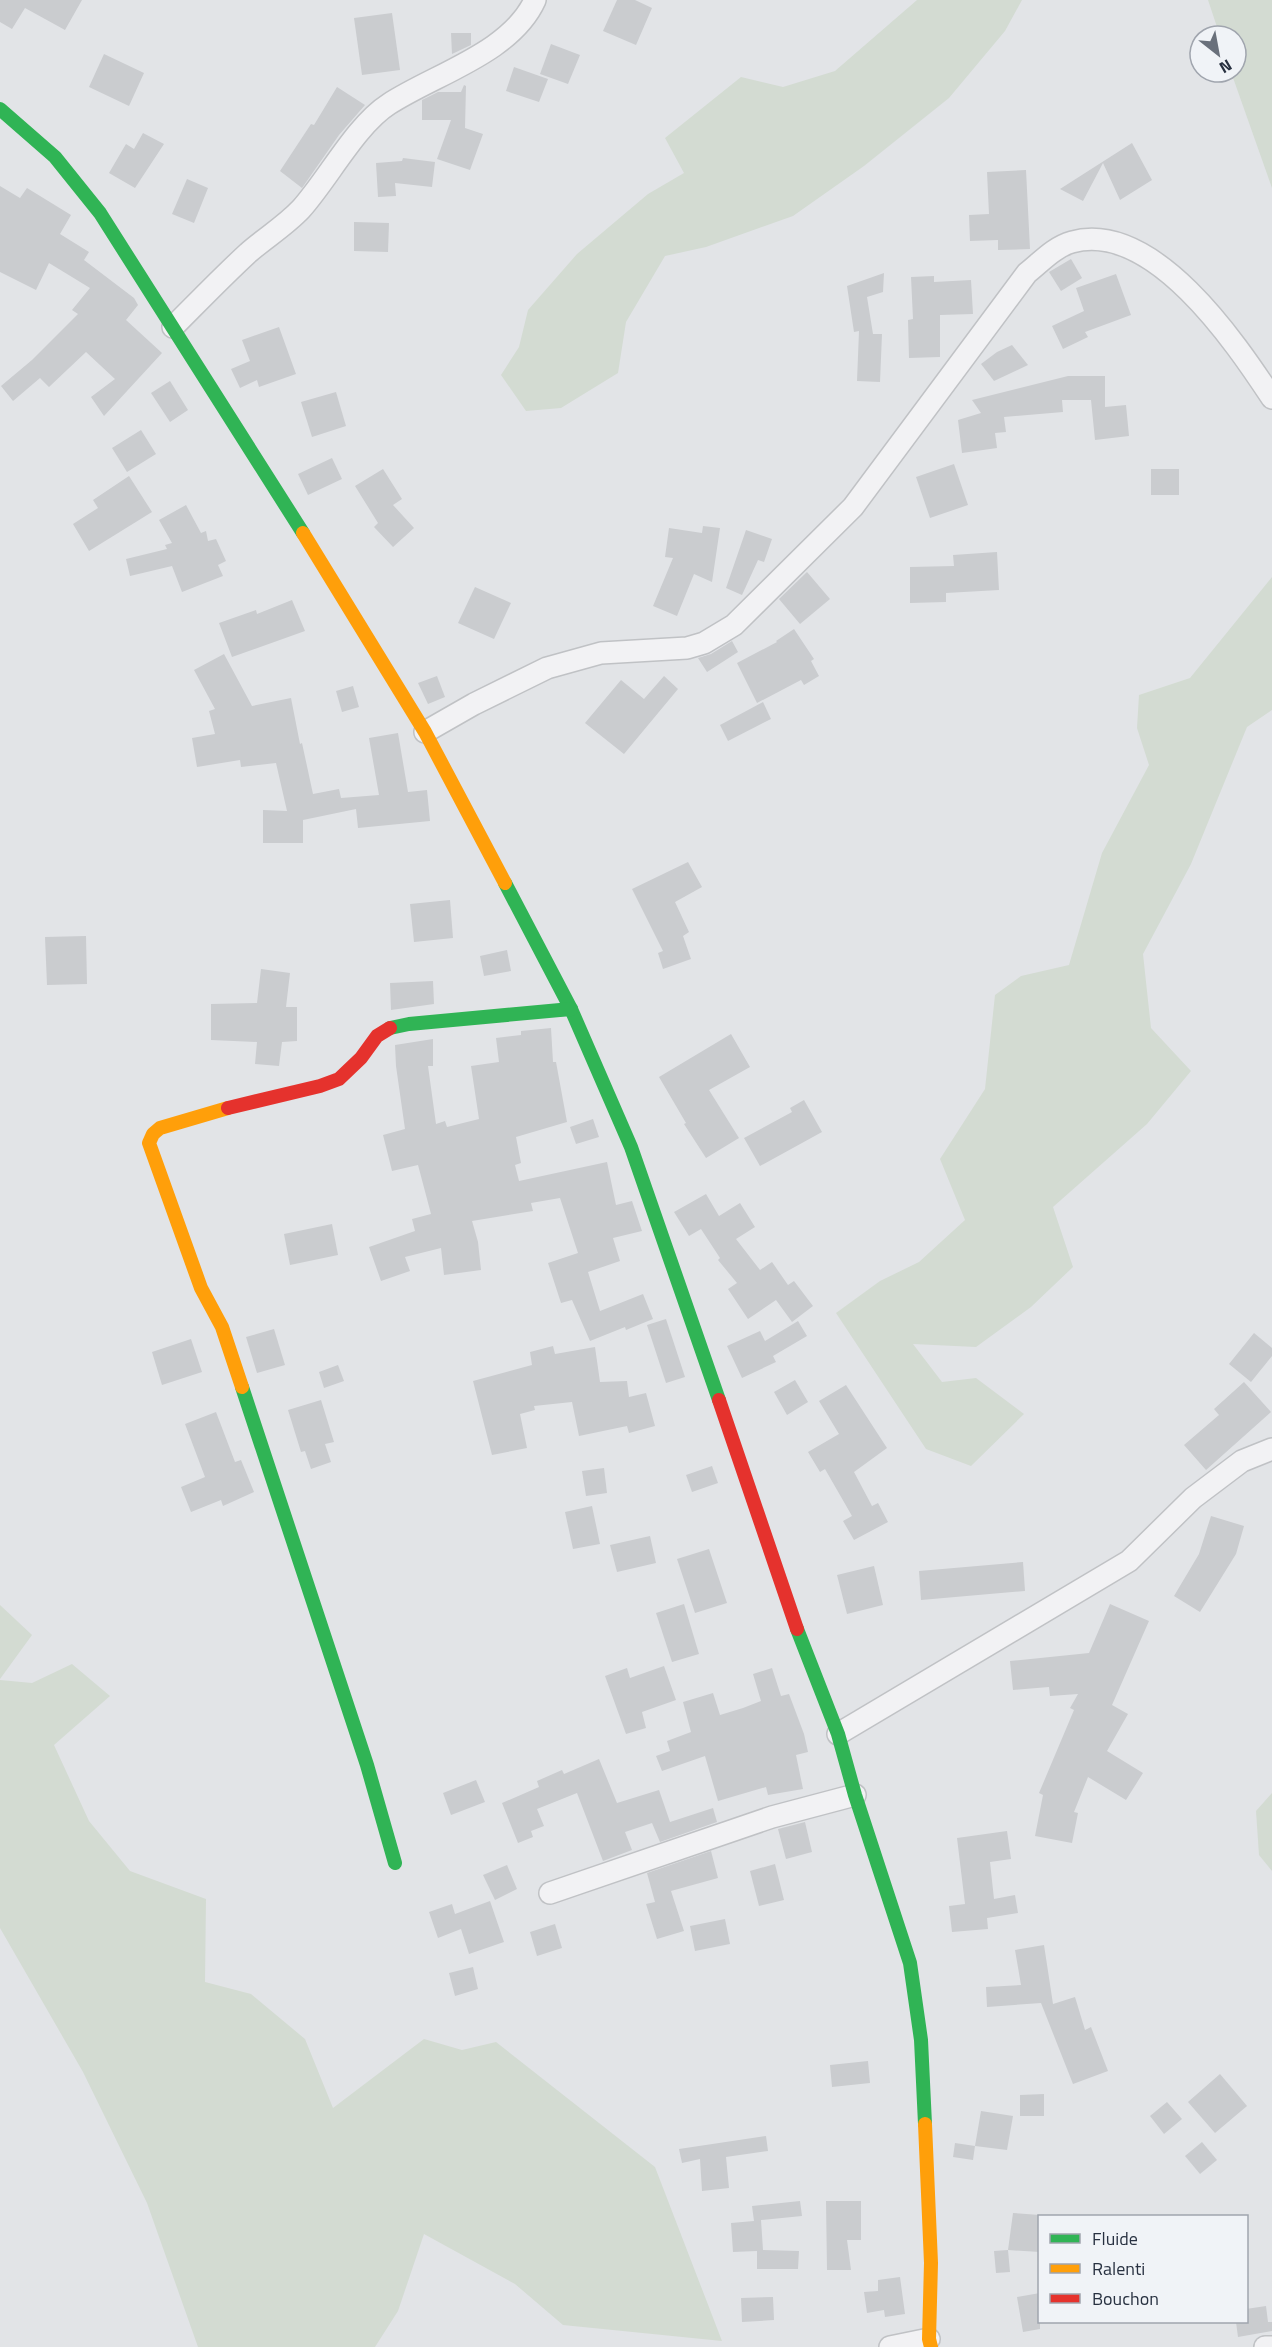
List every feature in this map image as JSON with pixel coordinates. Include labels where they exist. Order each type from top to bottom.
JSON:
[{"type":"street","points":[[173,327],[228,272],[301,209],[369,120],[387,105],[490,48],[510,34],[528,15],[535,0]]},
{"type":"street","points":[[0,109],[8,129],[55,157],[100,213],[276,489],[425,732],[571,1009],[631,1147],[802,1645],[838,1734],[855,1795],[910,1963],[921,2040],[931,2263],[930,2343],[890,2347]]},
{"type":"street","points":[[425,732],[474,704],[547,668],[579,657],[601,653],[687,648],[704,643],[734,625],[854,507],[1027,273],[1054,250],[1070,243],[1098,240],[1125,246],[1166,270],[1209,312],[1230,337],[1272,398]]},
{"type":"street","points":[[395,1863],[367,1765],[222,1327],[201,1288],[150,1143],[153,1134],[160,1128],[339,1079],[361,1058],[376,1036],[386,1029],[409,1023],[571,1009]]},
{"type":"street","points":[[838,1734],[1128,1561],[1192,1498],[1242,1461],[1272,1449]]},
{"type":"street","points":[[550,1893],[772,1817],[855,1795]]},
{"type":"street","points":[[1265,2347],[1272,2347]]},
{"type":"shaded area","points":[[917,0],[1022,0],[1005,31],[949,98],[864,166],[793,216],[706,247],[665,256],[626,322],[618,373],[561,408],[526,411],[501,375],[519,347],[528,310],[577,254],[648,194],[684,173],[665,138],[741,77],[783,87],[835,71]]},
{"type":"shaded area","points":[[1208,0],[1272,0],[1272,188],[1235,84],[1248,84],[1248,24],[1216,24]]},
{"type":"shaded area","points":[[1272,577],[1272,710],[1247,727],[1191,864],[1143,954],[1151,1028],[1191,1071],[1147,1124],[1053,1207],[1073,1267],[1031,1307],[976,1347],[913,1344],[942,1382],[976,1378],[1024,1414],[971,1466],[926,1449],[836,1313],[880,1281],[919,1262],[965,1220],[940,1159],[985,1089],[995,995],[1021,976],[1069,965],[1102,853],[1149,765],[1137,728],[1139,695],[1190,678]]},
{"type":"shaded area","points":[[0,1605],[32,1635],[0,1679]]},
{"type":"shaded area","points":[[72,1664],[110,1696],[54,1745],[89,1821],[130,1871],[206,1899],[205,1982],[251,1994],[305,2039],[333,2108],[424,2039],[462,2050],[496,2042],[655,2167],[722,2341],[563,2325],[515,2284],[424,2234],[398,2311],[375,2347],[198,2347],[147,2203],[83,2072],[0,1928],[0,1680],[32,1683]]},
{"type":"shaded area","points":[[1272,1793],[1272,1871],[1259,1855],[1256,1811]]},
{"type":"building","points":[[0,0],[82,0],[65,30],[25,8],[12,29],[0,22]]},
{"type":"building","points":[[617,0],[635,0],[652,8],[636,45],[603,31]]},
{"type":"building","points":[[392,13],[400,70],[362,75],[354,18]]},
{"type":"building","points":[[451,33],[471,33],[471,45],[452,54]]},
{"type":"building","points":[[551,44],[580,55],[568,84],[540,74]]},
{"type":"building","points":[[104,54],[144,73],[129,106],[89,87]]},
{"type":"building","points":[[514,67],[548,79],[539,102],[506,91]]},
{"type":"building","points":[[464,85],[466,86],[465,128],[483,134],[470,170],[437,159],[451,120],[422,120],[422,100],[438,92],[461,92]]},
{"type":"building","points":[[337,87],[365,105],[339,135],[302,188],[280,171],[311,124],[314,125]]},
{"type":"building","points":[[143,133],[164,144],[135,188],[109,173],[126,144],[134,149]]},
{"type":"building","points":[[1132,143],[1152,180],[1120,200],[1103,163],[1083,201],[1060,189]]},
{"type":"building","points":[[403,158],[435,162],[432,187],[395,183],[396,196],[378,197],[376,163],[402,161]]},
{"type":"building","points":[[1026,170],[1030,249],[998,250],[998,240],[970,241],[969,215],[989,214],[987,172]]},
{"type":"building","points":[[187,179],[208,188],[194,223],[172,214]]},
{"type":"building","points":[[0,186],[20,198],[27,188],[71,215],[60,234],[89,252],[84,260],[134,298],[138,305],[126,320],[162,353],[104,416],[91,397],[115,379],[86,352],[49,387],[40,378],[13,401],[1,386],[32,360],[78,314],[72,310],[90,288],[49,263],[36,290],[0,272]]},
{"type":"building","points":[[354,222],[389,223],[388,252],[354,251]]},
{"type":"building","points":[[1071,259],[1082,278],[1061,291],[1049,272]]},
{"type":"building","points":[[884,273],[883,292],[867,297],[873,334],[882,334],[880,382],[857,381],[859,331],[854,332],[847,286]]},
{"type":"building","points":[[1116,274],[1131,315],[1085,332],[1088,337],[1063,349],[1052,326],[1084,311],[1076,288]]},
{"type":"building","points":[[934,276],[934,282],[971,280],[973,314],[940,315],[940,357],[909,358],[908,320],[913,319],[911,277]]},
{"type":"building","points":[[279,327],[296,374],[259,387],[257,380],[240,388],[231,369],[250,361],[242,340]]},
{"type":"building","points":[[1012,345],[1028,365],[994,381],[981,364],[997,352]]},
{"type":"building","points":[[1068,376],[1105,376],[1105,407],[1126,405],[1129,436],[1095,440],[1091,400],[1062,400],[1063,412],[1004,417],[1006,432],[995,433],[997,448],[962,453],[958,420],[981,413],[972,400]]},
{"type":"building","points":[[170,381],[188,410],[170,422],[151,393]]},
{"type":"building","points":[[336,392],[346,426],[312,437],[301,402]]},
{"type":"building","points":[[141,430],[156,454],[127,472],[112,448]]},
{"type":"building","points":[[332,458],[342,479],[308,495],[298,474]]},
{"type":"building","points":[[954,464],[968,505],[930,518],[916,477]]},
{"type":"building","points":[[383,469],[402,499],[393,505],[414,528],[393,547],[374,527],[378,523],[355,486]]},
{"type":"building","points":[[1151,469],[1179,469],[1179,495],[1151,495]]},
{"type":"building","points":[[129,476],[152,512],[89,551],[73,524],[98,508],[93,500]]},
{"type":"building","points":[[186,505],[201,533],[206,531],[208,541],[216,539],[226,561],[218,565],[223,576],[182,592],[172,566],[130,576],[126,559],[167,549],[165,545],[172,543],[159,520]]},
{"type":"building","points":[[703,526],[720,528],[712,582],[694,574],[677,616],[653,606],[673,558],[665,557],[669,528],[702,533]]},
{"type":"building","points":[[746,530],[772,539],[764,562],[758,560],[742,595],[726,588]]},
{"type":"building","points":[[997,552],[999,590],[946,593],[946,602],[910,603],[910,567],[954,566],[953,555]]},
{"type":"building","points":[[807,572],[830,599],[800,624],[779,599]]},
{"type":"building","points":[[475,587],[511,603],[494,639],[458,623]]},
{"type":"building","points":[[292,600],[305,631],[232,657],[219,623],[256,610],[257,614]]},
{"type":"building","points":[[794,629],[814,659],[811,661],[819,676],[804,685],[801,680],[757,703],[737,663],[777,642]]},
{"type":"building","points":[[732,641],[738,652],[707,672],[698,658],[711,654]]},
{"type":"building","points":[[224,654],[252,706],[291,698],[313,794],[339,789],[341,798],[379,795],[369,738],[398,733],[408,792],[427,790],[430,821],[358,828],[356,809],[303,820],[303,843],[263,843],[263,810],[287,811],[276,763],[241,767],[240,760],[197,767],[192,738],[215,734],[209,711],[215,709],[194,670]]},
{"type":"building","points":[[437,676],[445,697],[428,704],[418,683]]},
{"type":"building","points":[[664,676],[678,689],[624,754],[585,723],[621,680],[644,699]]},
{"type":"building","points":[[353,686],[359,707],[342,712],[336,691]]},
{"type":"building","points":[[763,702],[771,719],[728,741],[720,725]]},
{"type":"building","points":[[688,862],[702,887],[675,902],[689,932],[683,936],[691,959],[663,969],[658,953],[663,951],[632,889]]},
{"type":"building","points":[[450,900],[453,938],[414,942],[410,904]]},
{"type":"building","points":[[86,936],[87,984],[47,985],[45,937]]},
{"type":"building","points":[[507,950],[511,971],[484,976],[480,956]]},
{"type":"building","points":[[261,969],[290,973],[286,1007],[297,1007],[297,1041],[282,1042],[279,1066],[255,1064],[257,1042],[211,1040],[211,1004],[257,1003]]},
{"type":"building","points":[[433,981],[434,1004],[391,1010],[390,983]]},
{"type":"building","points":[[551,1028],[553,1062],[556,1062],[567,1122],[516,1137],[521,1163],[515,1165],[519,1181],[607,1162],[616,1205],[632,1201],[642,1231],[613,1238],[620,1261],[588,1272],[600,1311],[643,1294],[653,1319],[590,1341],[572,1300],[561,1303],[548,1263],[578,1253],[560,1198],[531,1203],[533,1211],[472,1221],[478,1242],[481,1270],[444,1275],[441,1248],[405,1257],[410,1271],[381,1281],[369,1247],[415,1231],[412,1219],[431,1214],[418,1165],[392,1171],[383,1135],[405,1129],[395,1045],[433,1039],[433,1066],[428,1066],[436,1124],[445,1121],[447,1127],[479,1119],[471,1066],[499,1062],[496,1038],[521,1035],[521,1031]]},
{"type":"building","points":[[731,1034],[750,1067],[709,1090],[739,1138],[706,1158],[684,1124],[686,1123],[659,1077]]},
{"type":"building","points":[[804,1100],[822,1132],[760,1166],[744,1138],[792,1112],[790,1108]]},
{"type":"building","points":[[593,1119],[599,1137],[576,1144],[570,1127]]},
{"type":"building","points":[[706,1194],[719,1216],[740,1203],[755,1227],[736,1239],[760,1270],[772,1262],[788,1285],[794,1281],[813,1306],[792,1322],[776,1300],[748,1319],[728,1289],[737,1283],[718,1260],[720,1258],[701,1229],[689,1236],[674,1212]]},
{"type":"building","points":[[332,1224],[338,1255],[290,1265],[284,1234]]},
{"type":"building","points":[[666,1319],[685,1377],[666,1383],[647,1325]]},
{"type":"building","points":[[798,1321],[807,1336],[773,1356],[776,1362],[742,1378],[727,1346],[760,1331],[765,1341]]},
{"type":"building","points":[[274,1329],[285,1365],[257,1373],[246,1337]]},
{"type":"building","points":[[1254,1333],[1272,1348],[1272,1356],[1251,1382],[1229,1364]]},
{"type":"building","points":[[191,1339],[202,1372],[162,1385],[152,1352]]},
{"type":"building","points":[[553,1346],[555,1354],[595,1347],[600,1382],[627,1381],[629,1397],[646,1393],[655,1426],[629,1433],[627,1426],[579,1436],[572,1402],[534,1406],[535,1410],[520,1414],[527,1448],[492,1455],[473,1381],[532,1365],[530,1352]]},
{"type":"building","points":[[338,1365],[344,1381],[324,1388],[319,1372]]},
{"type":"building","points":[[795,1380],[808,1402],[787,1415],[774,1392]]},
{"type":"building","points":[[1244,1382],[1271,1412],[1206,1470],[1184,1445],[1219,1415],[1214,1409]]},
{"type":"building","points":[[846,1385],[887,1448],[854,1472],[872,1506],[878,1503],[888,1522],[854,1540],[843,1521],[852,1516],[825,1469],[820,1472],[808,1452],[839,1434],[819,1401]]},
{"type":"building","points":[[321,1400],[334,1442],[325,1444],[331,1462],[311,1469],[305,1451],[301,1452],[288,1410]]},
{"type":"building","points":[[216,1412],[235,1462],[241,1460],[254,1492],[223,1506],[221,1500],[191,1512],[181,1487],[205,1477],[185,1424]]},
{"type":"building","points":[[712,1466],[718,1483],[692,1492],[686,1475]]},
{"type":"building","points":[[604,1468],[607,1493],[586,1496],[582,1471]]},
{"type":"building","points":[[592,1506],[600,1544],[573,1549],[565,1512]]},
{"type":"building","points":[[1211,1516],[1244,1526],[1236,1554],[1200,1612],[1174,1596],[1199,1554]]},
{"type":"building","points":[[650,1536],[656,1563],[617,1572],[610,1545]]},
{"type":"building","points":[[709,1549],[727,1603],[695,1613],[677,1559]]},
{"type":"building","points":[[1023,1562],[1025,1591],[921,1600],[919,1571]]},
{"type":"building","points":[[874,1566],[883,1605],[847,1614],[837,1575]]},
{"type":"building","points":[[684,1604],[699,1654],[672,1662],[656,1613]]},
{"type":"building","points":[[1110,1604],[1149,1621],[1112,1705],[1128,1714],[1107,1751],[1143,1773],[1126,1800],[1088,1777],[1074,1812],[1078,1813],[1072,1843],[1035,1836],[1043,1795],[1039,1793],[1074,1710],[1070,1708],[1078,1694],[1050,1696],[1049,1687],[1013,1690],[1010,1661],[1089,1653]]},
{"type":"building","points":[[664,1666],[676,1700],[642,1712],[646,1728],[626,1734],[605,1676],[627,1668],[630,1678]]},
{"type":"building","points":[[772,1668],[781,1696],[789,1694],[804,1734],[808,1752],[796,1755],[803,1789],[768,1795],[766,1787],[718,1801],[705,1756],[662,1771],[656,1756],[670,1751],[667,1741],[691,1732],[683,1702],[713,1693],[720,1715],[743,1708],[761,1701],[753,1674]]},
{"type":"building","points":[[599,1759],[617,1803],[659,1790],[670,1822],[713,1808],[717,1822],[660,1842],[652,1823],[625,1832],[632,1850],[603,1861],[577,1793],[537,1809],[544,1826],[531,1831],[533,1837],[518,1843],[502,1803],[539,1787],[537,1781],[562,1770],[564,1774]]},
{"type":"building","points":[[476,1780],[485,1802],[451,1815],[443,1793]]},
{"type":"building","points":[[805,1822],[812,1852],[786,1859],[778,1829]]},
{"type":"building","points":[[1007,1831],[1011,1859],[990,1862],[994,1899],[1015,1895],[1018,1913],[987,1918],[988,1929],[952,1932],[949,1906],[965,1904],[957,1838]]},
{"type":"building","points":[[711,1851],[718,1878],[671,1891],[684,1931],[657,1939],[646,1904],[655,1902],[647,1873]]},
{"type":"building","points":[[775,1864],[784,1900],[759,1906],[750,1871]]},
{"type":"building","points":[[507,1865],[517,1889],[495,1900],[483,1875]]},
{"type":"building","points":[[490,1901],[504,1942],[469,1954],[461,1929],[438,1938],[429,1912],[452,1904],[455,1914]]},
{"type":"building","points":[[725,1919],[730,1944],[695,1951],[690,1926]]},
{"type":"building","points":[[555,1924],[562,1948],[537,1956],[530,1932]]},
{"type":"building","points":[[1044,1945],[1053,2004],[1075,1997],[1085,2030],[1091,2027],[1108,2071],[1073,2084],[1041,2003],[987,2007],[986,1987],[1021,1985],[1015,1950]]},
{"type":"building","points":[[473,1967],[478,1989],[455,1996],[449,1973]]},
{"type":"building","points":[[868,2061],[870,2083],[832,2087],[830,2065]]},
{"type":"building","points":[[1220,2074],[1247,2106],[1215,2133],[1188,2102]]},
{"type":"building","points":[[1044,2094],[1044,2116],[1020,2116],[1020,2095]]},
{"type":"building","points":[[1167,2102],[1182,2119],[1164,2134],[1150,2116]]},
{"type":"building","points":[[981,2111],[1013,2116],[1007,2150],[975,2146]]},
{"type":"building","points":[[766,2136],[768,2151],[726,2157],[729,2188],[702,2191],[700,2159],[682,2163],[679,2149]]},
{"type":"building","points":[[1202,2142],[1217,2160],[1200,2174],[1185,2156]]},
{"type":"building","points":[[955,2143],[975,2146],[973,2160],[953,2157]]},
{"type":"building","points":[[800,2201],[802,2216],[761,2220],[763,2250],[799,2251],[798,2269],[757,2269],[757,2251],[733,2252],[731,2223],[754,2221],[752,2206]]},
{"type":"building","points":[[826,2201],[861,2201],[861,2240],[847,2240],[851,2270],[827,2270]]},
{"type":"building","points":[[1013,2213],[1040,2215],[1038,2215],[1038,2252],[1008,2250]]},
{"type":"building","points":[[1008,2250],[1010,2272],[996,2273],[994,2251]]},
{"type":"building","points":[[900,2277],[905,2314],[885,2317],[884,2310],[867,2313],[864,2292],[878,2291],[878,2280]]},
{"type":"building","points":[[1038,2293],[1040,2329],[1023,2332],[1017,2297]]},
{"type":"building","points":[[773,2297],[774,2320],[742,2322],[741,2298]]},
{"type":"building","points":[[1266,2306],[1268,2322],[1272,2322],[1272,2331],[1238,2337],[1236,2323],[1248,2323],[1248,2309]]},
{"type":"traffic: fast","points":[[0,109],[55,157],[100,213],[303,533]]},
{"type":"traffic: fast","points":[[505,883],[571,1009],[631,1147],[719,1400]]},
{"type":"traffic: fast","points":[[390,1028],[409,1024],[571,1009]]},
{"type":"traffic: fast","points":[[242,1387],[367,1765],[395,1863]]},
{"type":"traffic: fast","points":[[797,1629],[838,1734],[855,1795],[910,1963],[921,2040],[925,2124]]},
{"type":"traffic: slow","points":[[303,533],[425,732],[505,883]]},
{"type":"traffic: slow","points":[[228,1108],[160,1128],[153,1134],[149,1143],[201,1288],[222,1327],[242,1387]]},
{"type":"traffic: slow","points":[[925,2124],[931,2263],[929,2339],[931,2347]]},
{"type":"traffic: jam","points":[[228,1108],[320,1086],[339,1079],[361,1058],[377,1036],[390,1028]]},
{"type":"traffic: jam","points":[[719,1400],[797,1629]]}]
